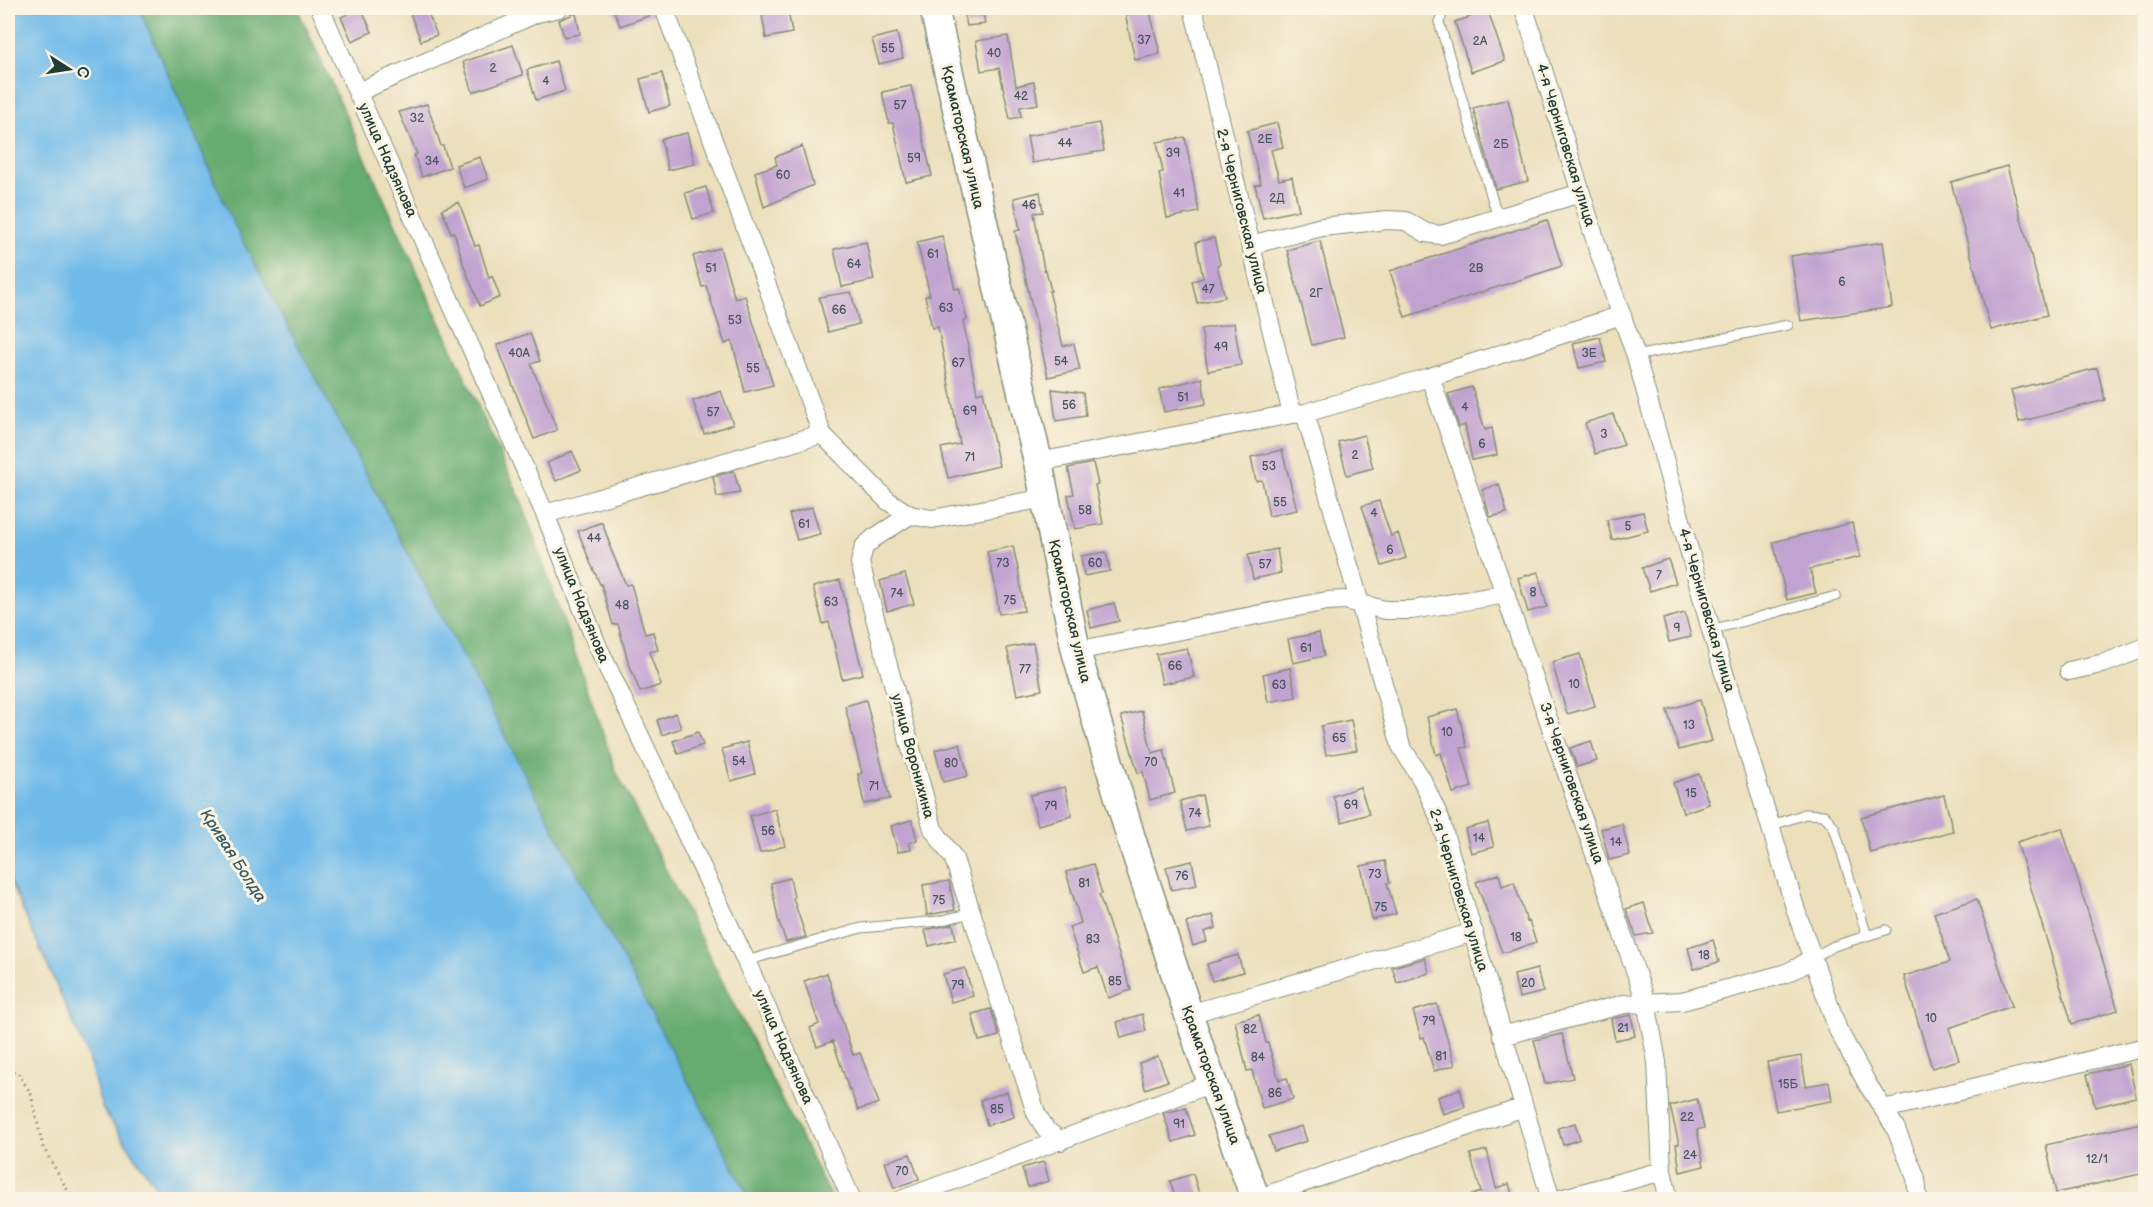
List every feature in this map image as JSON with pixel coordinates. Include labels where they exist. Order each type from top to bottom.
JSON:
[{"type":"main road","name":"Краматорская улица","points":[[934,8],[1046,498],[1076,651],[1131,838],[1212,1083],[1256,1199]]},
{"type":"street","name":"улица Надзянова","points":[[320,8],[544,514],[598,647],[746,961],[852,1200]]},
{"type":"street","points":[[358,92],[536,10],[559,8]]},
{"type":"street","points":[[664,8],[822,434],[888,501],[910,515],[932,519],[1046,498]]},
{"type":"street","name":"2-я Черниговская улица","points":[[1193,8],[1250,245],[1298,414],[1361,605],[1401,746],[1422,780],[1440,819],[1551,1200]]},
{"type":"street","name":"4-я Черниговская улица","points":[[1524,8],[1599,252],[1636,356],[1711,630],[1812,958],[1838,1030],[1868,1085],[1895,1127],[1916,1178],[1918,1200]]},
{"type":"street","points":[[1250,245],[1310,230],[1388,220],[1406,221],[1426,234],[1441,235],[1581,193]]},
{"type":"street","points":[[1038,462],[1298,414],[1430,377],[1623,315]]},
{"type":"street","name":"3-я Черниговская улица","points":[[1430,377],[1646,1002],[1657,1062],[1662,1172],[1669,1200]]},
{"type":"street","points":[[544,514],[822,434]]},
{"type":"street","name":"улица Воронихина","points":[[910,515],[864,547],[860,564],[933,829],[954,859],[1036,1113],[1046,1130],[1060,1141]]},
{"type":"street","points":[[1076,651],[1327,601],[1345,600],[1386,610],[1412,610],[1506,594]]},
{"type":"street","points":[[2069,671],[2105,663],[2145,647]]},
{"type":"street","points":[[1189,1014],[1474,932]]},
{"type":"street","points":[[1503,1036],[1624,1004],[1682,1001],[1784,974],[1799,968],[1812,958]]},
{"type":"street","points":[[1884,1109],[2145,1047]]},
{"type":"street","points":[[901,1200],[1212,1083]]},
{"type":"street","points":[[1256,1199],[1524,1107]]},
{"type":"street","points":[[1557,1200],[1662,1172]]},
{"type":"lane","points":[[1450,8],[1443,12],[1439,22],[1498,218]]},
{"type":"lane","points":[[1636,356],[1788,325]]},
{"type":"lane","points":[[1711,630],[1836,596]]},
{"type":"lane","points":[[1770,826],[1805,814],[1824,815],[1834,827],[1867,936]]},
{"type":"lane","points":[[746,961],[861,928],[939,921],[971,913]]},
{"type":"lane","points":[[1812,958],[1834,946],[1886,930]]},
{"type":"path","points":[[8,1074],[17,1071],[31,1094],[43,1147],[73,1200]]},
{"type":"green space","points":[[139,8],[297,8],[521,500],[616,771],[832,1199],[750,1199],[233,223]]},
{"type":"water","name":"Кривая Болда","points":[[8,8],[139,8],[233,223],[750,1199],[164,1199],[102,1108],[87,1054],[8,877]]},
{"type":"building","points":[[361,8],[372,32],[352,41],[341,17]]},
{"type":"building","points":[[408,8],[426,8],[437,35],[421,41]]},
{"type":"building","points":[[613,8],[653,8],[654,14],[620,26]]},
{"type":"building","points":[[963,8],[982,8],[985,24],[967,26]]},
{"type":"building","points":[[1124,8],[1149,8],[1160,54],[1135,60]]},
{"type":"building","points":[[788,10],[792,33],[766,38],[762,15]]},
{"type":"building","points":[[1488,11],[1505,61],[1471,72],[1455,22]]},
{"type":"building","points":[[576,13],[580,34],[564,37],[559,20]]},
{"type":"building","points":[[897,33],[903,58],[879,64],[872,39]]},
{"type":"building","points":[[1008,36],[1016,86],[1034,82],[1038,104],[1020,107],[1021,117],[1010,119],[999,68],[981,71],[976,41]]},
{"type":"building","points":[[513,45],[523,75],[473,92],[463,62]]},
{"type":"building","points":[[556,61],[565,91],[536,100],[527,70]]},
{"type":"building","points":[[662,73],[670,106],[649,112],[640,79]]},
{"type":"building","points":[[911,86],[932,176],[906,182],[893,123],[889,123],[882,92]]},
{"type":"building","points":[[1508,99],[1528,181],[1496,189],[1473,108]]},
{"type":"building","points":[[427,104],[450,167],[422,177],[414,155],[417,154],[399,112]]},
{"type":"building","points":[[1099,123],[1104,151],[1032,163],[1027,136]]},
{"type":"building","points":[[1277,123],[1283,147],[1271,150],[1279,180],[1292,177],[1299,210],[1263,218],[1255,185],[1261,184],[1247,131]]},
{"type":"building","points":[[687,133],[695,164],[668,170],[661,139]]},
{"type":"building","points":[[1185,137],[1199,212],[1167,218],[1159,173],[1163,172],[1157,142]]},
{"type":"building","points":[[802,146],[813,185],[764,207],[755,172],[777,165],[775,157]]},
{"type":"building","points":[[480,157],[488,179],[464,188],[456,165]]},
{"type":"building","points":[[2007,166],[2047,315],[1991,330],[1951,182]]},
{"type":"building","points":[[706,187],[714,213],[693,219],[685,193]]},
{"type":"building","points":[[1040,192],[1043,212],[1034,213],[1044,270],[1046,270],[1063,346],[1074,344],[1080,370],[1048,377],[1015,231],[1020,230],[1014,198]]},
{"type":"building","points":[[459,202],[475,246],[479,245],[489,278],[492,276],[500,297],[480,306],[464,266],[454,232],[451,233],[442,209]]},
{"type":"building","points":[[1547,220],[1562,266],[1405,317],[1390,271]]},
{"type":"building","points":[[942,236],[955,289],[959,288],[967,320],[963,321],[977,393],[983,391],[999,466],[948,478],[941,448],[960,444],[938,327],[932,328],[925,296],[930,295],[917,242]]},
{"type":"building","points":[[1214,238],[1220,264],[1217,265],[1225,297],[1197,303],[1192,281],[1203,278],[1196,242]]},
{"type":"building","points":[[1320,241],[1344,337],[1312,345],[1287,250]]},
{"type":"building","points":[[866,242],[874,280],[842,287],[834,249]]},
{"type":"building","points":[[1883,242],[1892,307],[1801,321],[1791,256]]},
{"type":"building","points":[[720,248],[735,299],[745,296],[773,385],[745,392],[732,341],[725,344],[706,286],[702,287],[693,256]]},
{"type":"building","points":[[851,292],[859,324],[828,332],[819,297]]},
{"type":"building","points":[[1234,323],[1241,365],[1208,371],[1201,329]]},
{"type":"building","points":[[530,333],[540,361],[531,364],[557,430],[534,439],[497,345]]},
{"type":"building","points":[[1600,337],[1606,362],[1579,368],[1573,343]]},
{"type":"building","points":[[2097,368],[2105,400],[2019,422],[2011,390]]},
{"type":"building","points":[[1202,378],[1206,404],[1164,412],[1159,389]]},
{"type":"building","points":[[1472,387],[1485,430],[1492,428],[1497,455],[1472,460],[1465,425],[1459,427],[1448,394]]},
{"type":"building","points":[[1052,389],[1083,393],[1086,416],[1056,421]]},
{"type":"building","points":[[721,391],[733,424],[704,434],[693,401]]},
{"type":"building","points":[[1613,414],[1624,445],[1595,454],[1585,423]]},
{"type":"building","points":[[1364,435],[1373,468],[1347,475],[1338,442]]},
{"type":"building","points":[[1282,450],[1297,510],[1269,516],[1262,480],[1256,481],[1251,457]]},
{"type":"building","points":[[572,451],[581,470],[556,481],[547,463]]},
{"type":"building","points":[[1093,463],[1103,524],[1075,529],[1068,495],[1074,494],[1068,468]]},
{"type":"building","points":[[734,471],[740,493],[717,497],[713,477]]},
{"type":"building","points":[[1499,484],[1507,513],[1490,517],[1482,490]]},
{"type":"building","points":[[1379,501],[1391,536],[1398,533],[1406,558],[1382,566],[1362,506]]},
{"type":"building","points":[[812,507],[820,534],[797,540],[789,514]]},
{"type":"building","points":[[1643,512],[1648,531],[1612,540],[1607,520]]},
{"type":"building","points":[[602,522],[626,585],[631,584],[645,634],[653,632],[658,650],[649,652],[661,685],[640,692],[627,658],[618,624],[613,625],[601,584],[578,531]]},
{"type":"building","points":[[1852,523],[1860,557],[1810,569],[1816,593],[1787,600],[1773,542]]},
{"type":"building","points":[[1013,546],[1024,611],[999,614],[987,552]]},
{"type":"building","points":[[1277,549],[1281,573],[1253,579],[1248,555]]},
{"type":"building","points":[[1106,552],[1110,571],[1084,576],[1081,556]]},
{"type":"building","points":[[1668,559],[1676,583],[1650,591],[1642,568]]},
{"type":"building","points":[[1538,572],[1547,607],[1528,612],[1518,578]]},
{"type":"building","points":[[905,574],[914,604],[887,611],[880,581]]},
{"type":"building","points":[[840,580],[863,674],[842,679],[829,622],[823,624],[813,587]]},
{"type":"building","points":[[1114,603],[1119,621],[1091,628],[1087,610]]},
{"type":"building","points":[[1685,613],[1691,637],[1669,642],[1663,619]]},
{"type":"building","points":[[1319,633],[1324,656],[1293,663],[1288,639]]},
{"type":"building","points":[[1033,643],[1042,690],[1017,695],[1007,648]]},
{"type":"building","points":[[1187,648],[1194,677],[1162,684],[1156,654]]},
{"type":"building","points":[[1580,654],[1595,706],[1567,714],[1552,662]]},
{"type":"building","points":[[1290,668],[1296,697],[1268,702],[1263,674]]},
{"type":"building","points":[[866,700],[890,799],[864,804],[858,774],[862,773],[845,706]]},
{"type":"building","points":[[1700,700],[1712,741],[1679,750],[1667,710]]},
{"type":"building","points":[[1457,709],[1467,747],[1461,748],[1472,787],[1453,793],[1441,753],[1436,755],[1427,717]]},
{"type":"building","points":[[1142,711],[1152,753],[1164,750],[1175,793],[1150,800],[1143,772],[1138,773],[1121,716]]},
{"type":"building","points":[[676,713],[681,728],[662,735],[657,720]]},
{"type":"building","points":[[1351,720],[1357,750],[1326,755],[1321,726]]},
{"type":"building","points":[[698,732],[703,745],[678,754],[673,741]]},
{"type":"building","points":[[1591,741],[1597,761],[1577,767],[1570,748]]},
{"type":"building","points":[[747,742],[755,774],[731,781],[722,749]]},
{"type":"building","points":[[960,744],[968,776],[943,782],[935,750]]},
{"type":"building","points":[[1699,774],[1709,804],[1683,813],[1673,783]]},
{"type":"building","points":[[1065,787],[1072,816],[1038,825],[1030,795]]},
{"type":"building","points":[[1360,787],[1369,814],[1342,822],[1333,796]]},
{"type":"building","points":[[1202,795],[1209,826],[1187,831],[1180,801]]},
{"type":"building","points":[[1944,795],[1953,831],[1870,853],[1861,817]]},
{"type":"building","points":[[775,809],[785,846],[760,853],[750,816]]},
{"type":"building","points":[[912,820],[917,840],[909,843],[911,849],[898,852],[891,826]]},
{"type":"building","points":[[1488,823],[1494,847],[1471,853],[1465,829]]},
{"type":"building","points":[[1622,824],[1630,855],[1609,860],[1601,829]]},
{"type":"building","points":[[2062,828],[2118,1010],[2072,1024],[2017,842]]},
{"type":"building","points":[[1192,861],[1197,885],[1171,890],[1166,867]]},
{"type":"building","points":[[1385,861],[1390,883],[1387,883],[1396,914],[1372,920],[1361,866]]},
{"type":"building","points":[[1093,864],[1102,894],[1099,895],[1131,990],[1108,998],[1098,967],[1084,972],[1069,927],[1081,923],[1066,872]]},
{"type":"building","points":[[1499,874],[1502,886],[1514,882],[1536,942],[1508,952],[1502,952],[1476,882]]},
{"type":"building","points":[[790,878],[793,898],[806,937],[786,942],[778,919],[771,883]]},
{"type":"building","points":[[949,881],[955,910],[927,915],[923,885]]},
{"type":"building","points":[[1977,899],[2012,1006],[1949,1028],[1959,1060],[1932,1068],[1904,976],[1950,962],[1934,913]]},
{"type":"building","points":[[1644,903],[1653,933],[1636,936],[1626,909]]},
{"type":"building","points":[[1213,915],[1216,928],[1204,932],[1207,941],[1193,946],[1186,923]]},
{"type":"building","points":[[953,924],[956,939],[929,946],[925,930]]},
{"type":"building","points":[[1713,940],[1719,962],[1694,969],[1688,948]]},
{"type":"building","points":[[1238,955],[1243,972],[1212,981],[1207,964]]},
{"type":"building","points":[[1425,958],[1429,973],[1397,983],[1392,967]]},
{"type":"building","points":[[965,968],[973,996],[951,1002],[943,974]]},
{"type":"building","points":[[1537,969],[1543,992],[1519,998],[1514,975]]},
{"type":"building","points":[[827,973],[853,1055],[860,1053],[879,1103],[858,1110],[833,1041],[817,1047],[810,1028],[819,1024],[804,981]]},
{"type":"building","points":[[1437,1004],[1455,1065],[1434,1071],[1413,1011]]},
{"type":"building","points":[[991,1009],[999,1036],[979,1041],[972,1014]]},
{"type":"building","points":[[1142,1014],[1146,1031],[1121,1038],[1117,1022]]},
{"type":"building","points":[[1259,1015],[1279,1080],[1287,1078],[1293,1099],[1262,1108],[1252,1070],[1247,1071],[1235,1021]]},
{"type":"building","points":[[1631,1015],[1635,1036],[1615,1040],[1611,1019]]},
{"type":"building","points":[[1562,1034],[1573,1078],[1545,1084],[1534,1040]]},
{"type":"building","points":[[1158,1056],[1168,1081],[1145,1089],[1139,1063]]},
{"type":"building","points":[[1801,1056],[1806,1086],[1829,1082],[1832,1101],[1776,1111],[1767,1062]]},
{"type":"building","points":[[2129,1064],[2136,1097],[2095,1107],[2087,1074]]},
{"type":"building","points":[[1460,1089],[1465,1107],[1443,1114],[1438,1097]]},
{"type":"building","points":[[1007,1092],[1014,1117],[987,1125],[980,1100]]},
{"type":"building","points":[[1697,1099],[1704,1128],[1697,1130],[1704,1166],[1680,1172],[1676,1144],[1679,1144],[1670,1106]]},
{"type":"building","points":[[1186,1108],[1195,1135],[1173,1142],[1163,1113]]},
{"type":"building","points":[[2145,1122],[2145,1173],[2056,1193],[2046,1145]]},
{"type":"building","points":[[1575,1123],[1580,1139],[1563,1145],[1558,1128]]},
{"type":"building","points":[[1302,1126],[1307,1141],[1274,1151],[1269,1136]]},
{"type":"building","points":[[1487,1150],[1496,1188],[1509,1184],[1514,1200],[1469,1200],[1469,1196],[1481,1192],[1470,1154]]},
{"type":"building","points":[[910,1154],[919,1179],[894,1188],[885,1162]]},
{"type":"building","points":[[1044,1162],[1049,1181],[1028,1187],[1022,1168]]},
{"type":"building","points":[[1193,1174],[1201,1200],[1176,1200],[1170,1181]]}]
